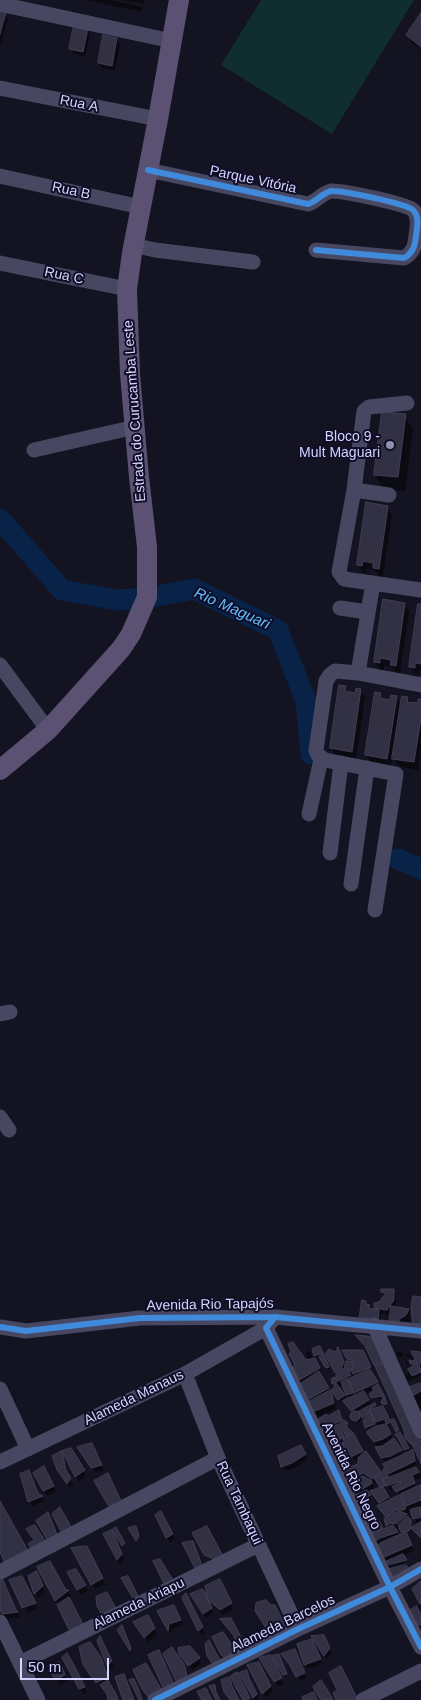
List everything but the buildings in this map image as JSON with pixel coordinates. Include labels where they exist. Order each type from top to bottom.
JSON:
[{"type":"main road","name":"Estrada do Curucamba Leste","points":[[0,770],[48,730],[121,649],[131,634],[145,601],[147,547],[130,374],[127,289],[133,245],[179,0]]},
{"type":"street","points":[[0,4],[172,41]]},
{"type":"street","name":"Rua A","points":[[0,88],[158,119]]},
{"type":"street","name":"Parque Vitória","points":[[148,170],[308,204],[328,191],[348,193],[404,205],[414,210],[417,217],[415,245],[409,255],[404,258],[316,250]]},
{"type":"street","name":"Rua B","points":[[0,176],[141,206]]},
{"type":"street","points":[[133,245],[155,250],[253,262]]},
{"type":"street","name":"Rua C","points":[[0,263],[127,289]]},
{"type":"street","points":[[407,403],[369,407],[364,411],[354,490],[340,572],[344,579],[421,590]]},
{"type":"street","points":[[34,450],[135,427]]},
{"type":"street","points":[[354,490],[389,495]]},
{"type":"street","points":[[358,673],[373,582]]},
{"type":"street","points":[[340,608],[368,612]]},
{"type":"street","points":[[0,665],[48,730]]},
{"type":"street","points":[[309,814],[321,759],[316,750],[328,678],[335,671],[358,673],[421,685]]},
{"type":"street","points":[[321,759],[396,774],[375,910]]},
{"type":"street","points":[[330,853],[341,764]]},
{"type":"street","points":[[350,884],[367,768]]},
{"type":"street","points":[[0,1117],[9,1130]]},
{"type":"street","name":"Avenida Rio Tapajós","points":[[0,1327],[26,1331],[140,1318],[374,1325],[421,1331]]},
{"type":"street","name":"Alameda Manaus","points":[[0,1462],[185,1374],[270,1322]]},
{"type":"street","name":"Avenida Rio Negro","points":[[270,1322],[390,1587],[421,1647]]},
{"type":"street","points":[[374,1325],[421,1431]]},
{"type":"street","name":"Rua Tambaqui","points":[[185,1374],[218,1458],[298,1629]]},
{"type":"street","points":[[0,1389],[28,1449]]},
{"type":"street","points":[[0,1572],[218,1458]]},
{"type":"street","name":"Alameda Ariapu","points":[[20,1664],[258,1545]]},
{"type":"street","name":"Alameda Barcelos","points":[[155,1700],[298,1629],[390,1587],[421,1570]]},
{"type":"street","points":[[0,1622],[38,1700]]},
{"type":"street","points":[[363,1700],[421,1671]]},
{"type":"green space","points":[[261,0],[414,0],[332,134],[221,65]]},
{"type":"waterway","name":"Rio Maguari","points":[[0,519],[62,590],[117,600],[147,598],[194,589],[278,630],[306,701],[311,754]]},
{"type":"waterway","name":"Rio Maguari","points":[[398,859],[421,869]]},
{"type":"cycle path","points":[[148,170],[308,204],[331,191],[347,193],[399,204],[413,210],[417,216],[416,240],[410,254],[404,258],[316,250]]},
{"type":"cycle path","points":[[275,1317],[266,1328],[390,1587],[421,1647]]},
{"type":"cycle path","points":[[0,1327],[26,1331],[140,1318],[275,1317],[421,1331]]},
{"type":"cycle path","points":[[155,1700],[298,1629],[390,1587],[421,1569]]},
{"type":"place","name":"Bloco 9 - Mult Maguari","points":[[390,445]]}]
